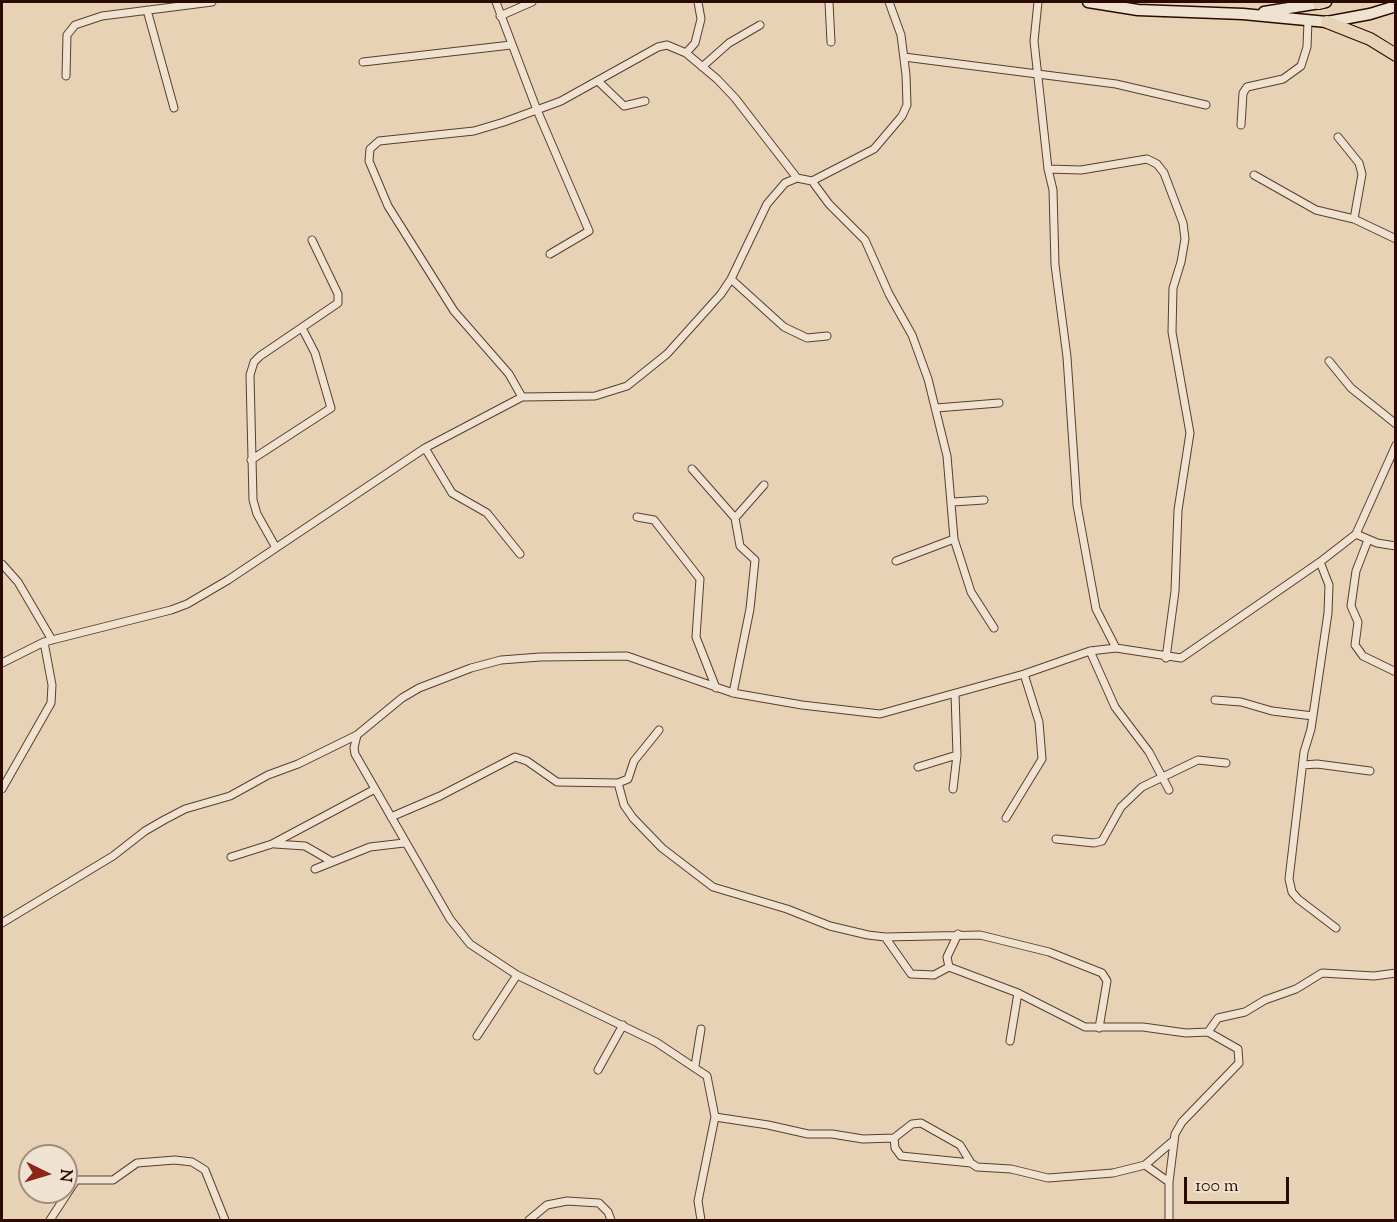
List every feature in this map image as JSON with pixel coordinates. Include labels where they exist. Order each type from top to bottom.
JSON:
[{"type":"highway","points":[[1327,22],[1370,39],[1395,55]]},
{"type":"street","points":[[66,76],[67,35],[70,28],[102,16],[212,2]]},
{"type":"street","points":[[496,2],[537,110],[589,231],[550,254]]},
{"type":"street","points":[[500,16],[531,2]]},
{"type":"street","points":[[686,53],[695,43],[701,19],[698,2]]},
{"type":"street","points":[[829,2],[831,42]]},
{"type":"street","points":[[2,663],[48,641],[179,608],[228,580],[275,546],[425,448],[522,397],[595,396],[627,386],[667,354],[691,331],[731,279],[767,204],[785,183],[798,178],[812,181],[874,149],[894,127],[906,105],[901,35],[889,2]]},
{"type":"street","points":[[1038,2],[1034,23],[1037,72],[1048,170],[1053,190],[1055,265],[1067,357],[1077,505],[1096,609],[1116,648]]},
{"type":"street","points":[[1088,2],[1327,22],[1370,14],[1395,6]]},
{"type":"street","points":[[1243,14],[1323,2]]},
{"type":"street","points":[[147,10],[174,108]]},
{"type":"street","points":[[1241,125],[1244,93],[1247,87],[1283,79],[1301,66],[1307,47],[1308,21]]},
{"type":"street","points":[[702,67],[729,43],[760,25]]},
{"type":"street","points":[[363,62],[511,45]]},
{"type":"street","points":[[522,397],[509,374],[445,298],[388,206],[369,161],[370,149],[379,141],[474,131],[537,110],[599,82],[658,47],[676,47],[686,53],[735,98],[798,178]]},
{"type":"street","points":[[904,57],[1037,72],[1116,84],[1206,105]]},
{"type":"street","points":[[599,82],[624,106],[645,101]]},
{"type":"street","points":[[1338,137],[1359,163],[1362,174],[1354,219]]},
{"type":"street","points":[[1048,170],[1081,170],[1146,159],[1157,164],[1164,172],[1183,223],[1185,239],[1173,288],[1172,332],[1190,433],[1178,510],[1175,591],[1167,658]]},
{"type":"street","points":[[1254,175],[1316,210],[1354,219],[1395,239]]},
{"type":"street","points":[[812,181],[829,204],[871,249],[889,294],[912,335],[936,408],[947,456],[953,502],[954,539],[971,592],[994,628]]},
{"type":"street","points":[[275,546],[256,514],[251,460],[250,369],[260,356],[336,306],[339,298],[312,240]]},
{"type":"street","points":[[731,279],[784,327],[807,338],[827,336]]},
{"type":"street","points":[[251,460],[331,408],[315,353],[302,328]]},
{"type":"street","points":[[1329,361],[1350,388],[1395,424]]},
{"type":"street","points":[[936,408],[999,403]]},
{"type":"street","points":[[2,923],[113,856],[130,841],[164,820],[185,809],[230,795],[268,774],[298,764],[357,735],[402,698],[419,688],[471,668],[501,660],[557,656],[627,656],[733,693],[871,714],[955,694],[1024,674],[1090,651],[1116,648],[1167,658],[1181,658],[1320,562],[1356,534],[1395,445]]},
{"type":"street","points":[[425,448],[452,493],[487,513],[520,554]]},
{"type":"street","points":[[692,469],[735,518],[738,541],[743,550],[753,557],[756,564],[733,693]]},
{"type":"street","points":[[735,518],[764,485]]},
{"type":"street","points":[[953,502],[984,500]]},
{"type":"street","points":[[637,517],[654,520],[700,579],[696,637],[716,688]]},
{"type":"street","points":[[1356,534],[1368,540],[1395,546]]},
{"type":"street","points":[[896,561],[954,539]]},
{"type":"street","points":[[1368,540],[1356,571],[1352,606],[1358,622],[1356,645],[1363,657],[1395,672]]},
{"type":"street","points":[[1320,562],[1329,590],[1313,716],[1303,765],[1289,883],[1298,899],[1336,928]]},
{"type":"street","points":[[2,564],[18,582],[48,641],[52,685],[51,704],[2,789]]},
{"type":"street","points":[[1090,651],[1115,707],[1139,738],[1169,790]]},
{"type":"street","points":[[1006,818],[1042,759],[1039,722],[1024,674]]},
{"type":"street","points":[[953,789],[957,754],[955,694]]},
{"type":"street","points":[[1215,700],[1247,703],[1272,711],[1313,716]]},
{"type":"street","points":[[391,817],[440,796],[515,757],[526,761],[557,782],[618,783],[628,778],[634,761],[658,730]]},
{"type":"street","points":[[357,735],[355,754],[404,843],[464,938],[482,954],[517,975],[623,1025],[695,1066],[709,1079],[715,1117],[698,1201],[701,1221]]},
{"type":"street","points":[[918,767],[957,754]]},
{"type":"street","points":[[1056,839],[1094,843],[1102,841],[1115,816],[1132,794],[1162,776],[1198,760],[1226,763]]},
{"type":"street","points":[[1303,765],[1317,764],[1370,771]]},
{"type":"street","points":[[618,783],[624,805],[633,818],[662,849],[713,887],[787,909],[830,926],[885,937],[958,934],[1002,939],[1049,952],[1105,974],[1107,981],[1099,1028]]},
{"type":"street","points":[[231,856],[272,844],[375,789]]},
{"type":"street","points":[[315,870],[331,861],[342,861],[378,845],[404,843]]},
{"type":"street","points":[[272,844],[305,846],[331,861]]},
{"type":"street","points":[[949,967],[946,957],[958,934]]},
{"type":"street","points":[[885,937],[910,974],[934,975],[949,967],[1018,993],[1085,1027],[1143,1027],[1186,1034],[1208,1032],[1236,1047],[1240,1056],[1239,1064],[1182,1122],[1173,1141],[1169,1182],[1169,1221]]},
{"type":"street","points":[[1208,1032],[1218,1018],[1245,1012],[1265,1000],[1296,988],[1322,974],[1374,976],[1395,973]]},
{"type":"street","points":[[477,1036],[517,975]]},
{"type":"street","points":[[1010,1041],[1018,993]]},
{"type":"street","points":[[598,1070],[623,1025]]},
{"type":"street","points":[[695,1066],[701,1029]]},
{"type":"street","points":[[715,1117],[808,1134],[832,1134],[863,1139],[894,1138],[912,1124],[930,1126],[960,1145],[971,1163],[977,1167],[1011,1169],[1048,1178],[1113,1173],[1145,1165],[1173,1141]]},
{"type":"street","points":[[894,1138],[895,1148],[901,1156],[971,1163]]},
{"type":"street","points":[[50,1221],[76,1180],[113,1180],[137,1163],[175,1160],[192,1162],[205,1170],[225,1221]]},
{"type":"street","points":[[1145,1165],[1169,1182]]},
{"type":"street","points":[[530,1221],[553,1203],[582,1201],[603,1206],[611,1221]]}]
